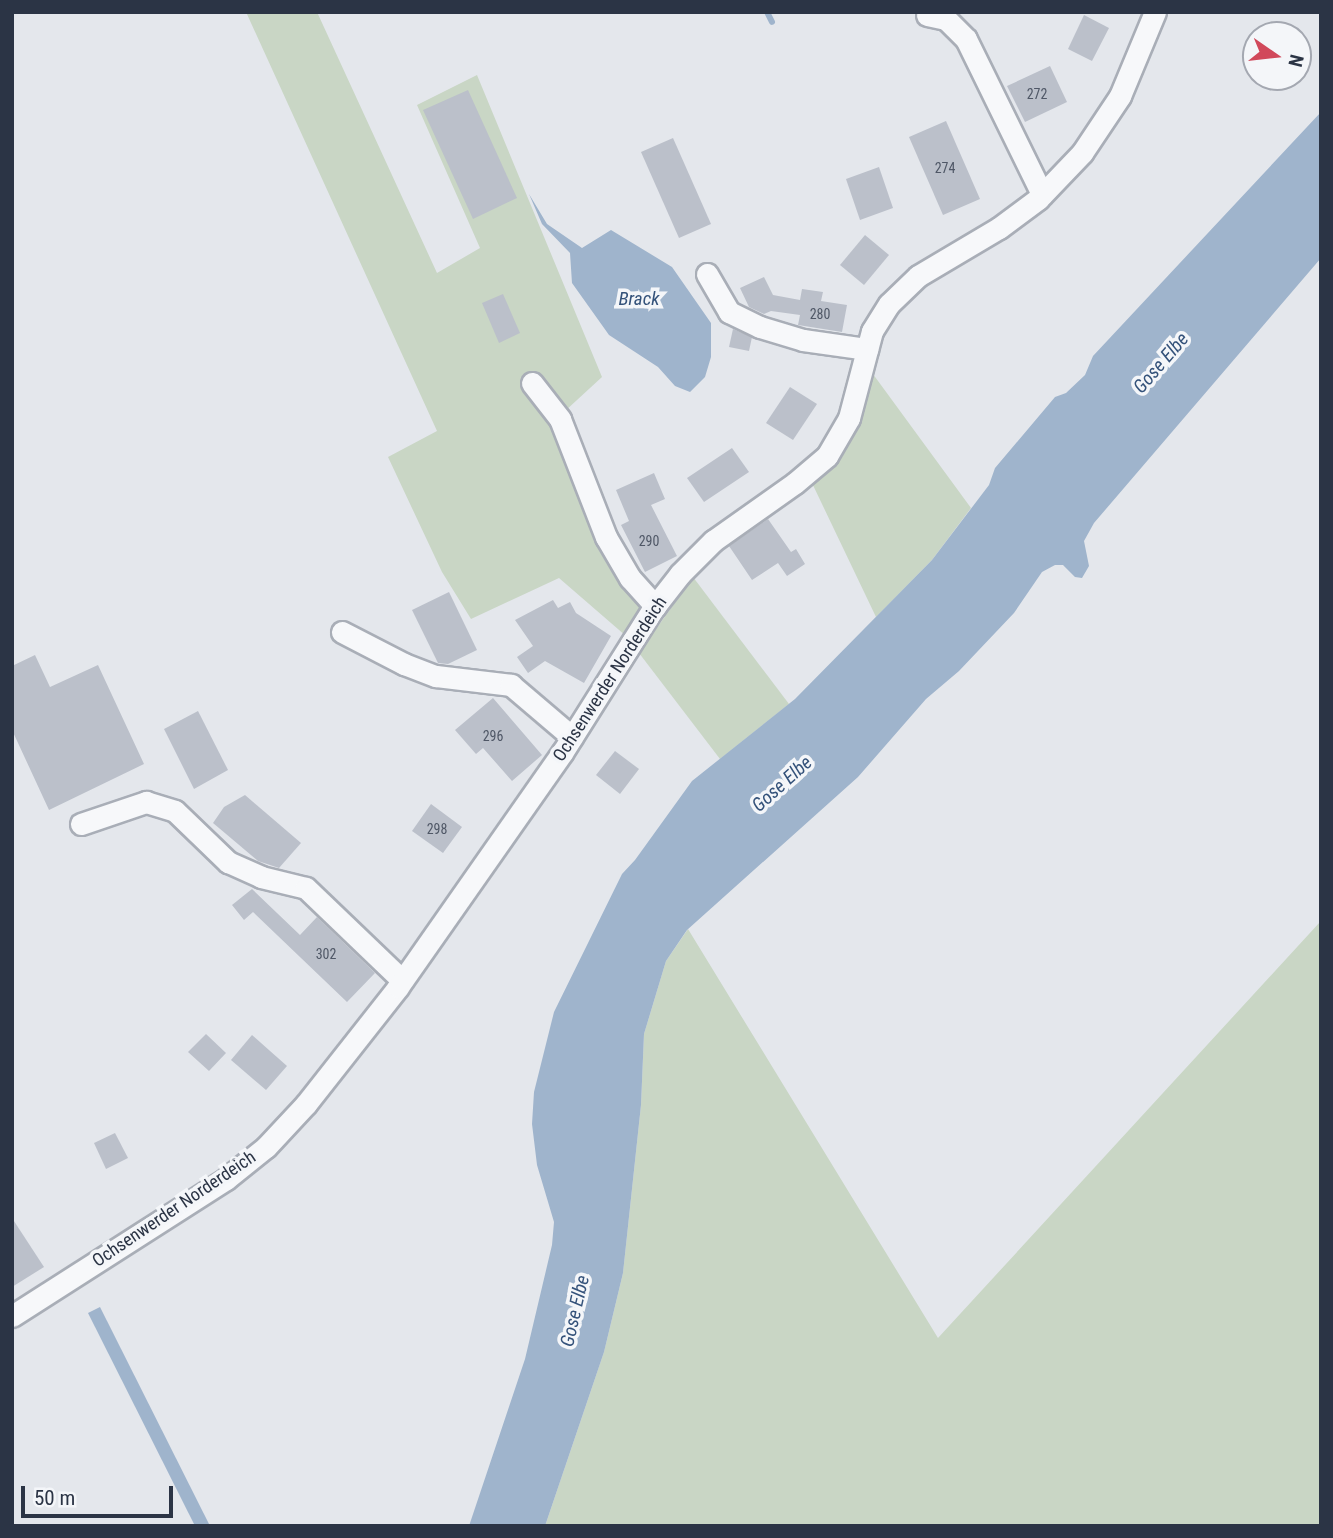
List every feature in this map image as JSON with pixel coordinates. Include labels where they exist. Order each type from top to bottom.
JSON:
[{"type":"street","name":"Ochsenwerder Norderdeich","points":[[12,1316],[226,1179],[266,1147],[306,1104],[402,980],[572,737],[655,606],[680,574],[713,541],[795,483],[827,456],[849,418],[872,331],[889,304],[918,276],[999,228],[1042,194],[1082,153],[1120,96],[1155,12]]},
{"type":"street","points":[[927,15],[946,19],[966,39],[1042,194]]},
{"type":"street","points":[[707,274],[729,312],[750,322],[803,340],[867,349]]},
{"type":"street","points":[[532,383],[560,419],[606,537],[630,578],[655,606]]},
{"type":"street","points":[[342,632],[404,664],[436,676],[511,685],[572,737]]},
{"type":"street","points":[[81,824],[146,802],[175,811],[228,862],[261,877],[306,888],[402,980]]},
{"type":"green space","points":[[246,12],[317,12],[437,273],[480,248],[417,105],[477,75],[602,377],[552,423],[646,598],[626,636],[559,578],[471,619],[442,572],[388,457],[437,431]]},
{"type":"green space","points":[[870,370],[971,508],[932,560],[876,617],[811,481],[842,457]]},
{"type":"green space","points":[[693,577],[789,704],[720,759],[639,653]]},
{"type":"green space","points":[[1320,922],[1321,1526],[545,1526],[604,1352],[623,1273],[641,1105],[644,1034],[666,961],[688,929],[938,1338]]},
{"type":"water","name":"Gose Elbe","points":[[1321,112],[1321,258],[1094,523],[1084,541],[1089,566],[1082,578],[1075,577],[1063,565],[1055,565],[1042,572],[1014,613],[959,671],[926,699],[858,777],[687,930],[666,961],[644,1034],[641,1105],[623,1273],[604,1352],[545,1526],[469,1526],[525,1359],[552,1245],[554,1222],[537,1165],[532,1124],[534,1092],[554,1012],[622,874],[692,781],[795,699],[932,560],[989,485],[995,468],[1055,397],[1066,393],[1085,375],[1093,356]]},
{"type":"water","name":"Brack","points":[[529,194],[547,224],[582,248],[611,230],[672,267],[711,323],[711,357],[705,377],[690,392],[675,386],[658,367],[609,335],[572,283],[570,253],[542,224]]},
{"type":"water","points":[[100,1307],[210,1526],[195,1526],[88,1313]]},
{"type":"building","points":[[1084,15],[1109,28],[1092,61],[1068,49]]},
{"type":"building","points":[[1050,66],[1067,102],[1025,122],[1007,86]]},
{"type":"building","points":[[468,90],[517,198],[473,219],[423,110]]},
{"type":"building","points":[[946,121],[980,199],[943,215],[909,137]]},
{"type":"building","points":[[673,138],[711,224],[679,238],[641,152]]},
{"type":"building","points":[[879,167],[893,208],[860,220],[846,179]]},
{"type":"building","points":[[865,235],[889,255],[864,285],[840,265]]},
{"type":"building","points":[[764,277],[773,295],[800,300],[802,289],[823,292],[821,301],[847,305],[842,332],[798,325],[800,315],[771,311],[764,314],[749,307],[740,288]]},
{"type":"building","points":[[503,294],[520,333],[499,343],[482,303]]},
{"type":"building","points":[[733,329],[752,337],[749,351],[729,347]]},
{"type":"building","points":[[790,387],[817,404],[793,440],[766,423]]},
{"type":"building","points":[[732,448],[749,472],[704,502],[687,478]]},
{"type":"building","points":[[654,473],[665,499],[651,505],[677,556],[645,572],[621,525],[629,521],[616,490]]},
{"type":"building","points":[[768,519],[791,552],[796,549],[805,564],[787,576],[778,563],[752,580],[729,546]]},
{"type":"building","points":[[449,592],[477,650],[448,664],[438,663],[412,610]]},
{"type":"building","points":[[553,600],[558,608],[570,602],[576,613],[611,636],[584,683],[545,661],[528,673],[517,657],[533,646],[515,620]]},
{"type":"building","points":[[35,655],[50,687],[98,665],[144,764],[49,810],[12,730],[12,666]]},
{"type":"building","points":[[493,698],[542,755],[512,781],[483,748],[476,754],[455,730]]},
{"type":"building","points":[[198,711],[228,770],[194,789],[164,729]]},
{"type":"building","points":[[615,751],[639,769],[620,794],[596,775]]},
{"type":"building","points":[[245,795],[301,843],[279,868],[258,861],[213,823],[224,807]]},
{"type":"building","points":[[431,804],[462,827],[443,853],[412,831]]},
{"type":"building","points":[[252,889],[300,935],[317,917],[375,973],[347,1002],[253,912],[244,920],[232,905]]},
{"type":"building","points":[[206,1034],[226,1053],[209,1071],[188,1052]]},
{"type":"building","points":[[252,1035],[287,1066],[266,1090],[231,1060]]},
{"type":"building","points":[[115,1133],[128,1158],[106,1169],[94,1143]]},
{"type":"building","points":[[12,1218],[44,1267],[12,1287]]},
{"type":"waterway","points":[[767,12],[772,22]]}]
